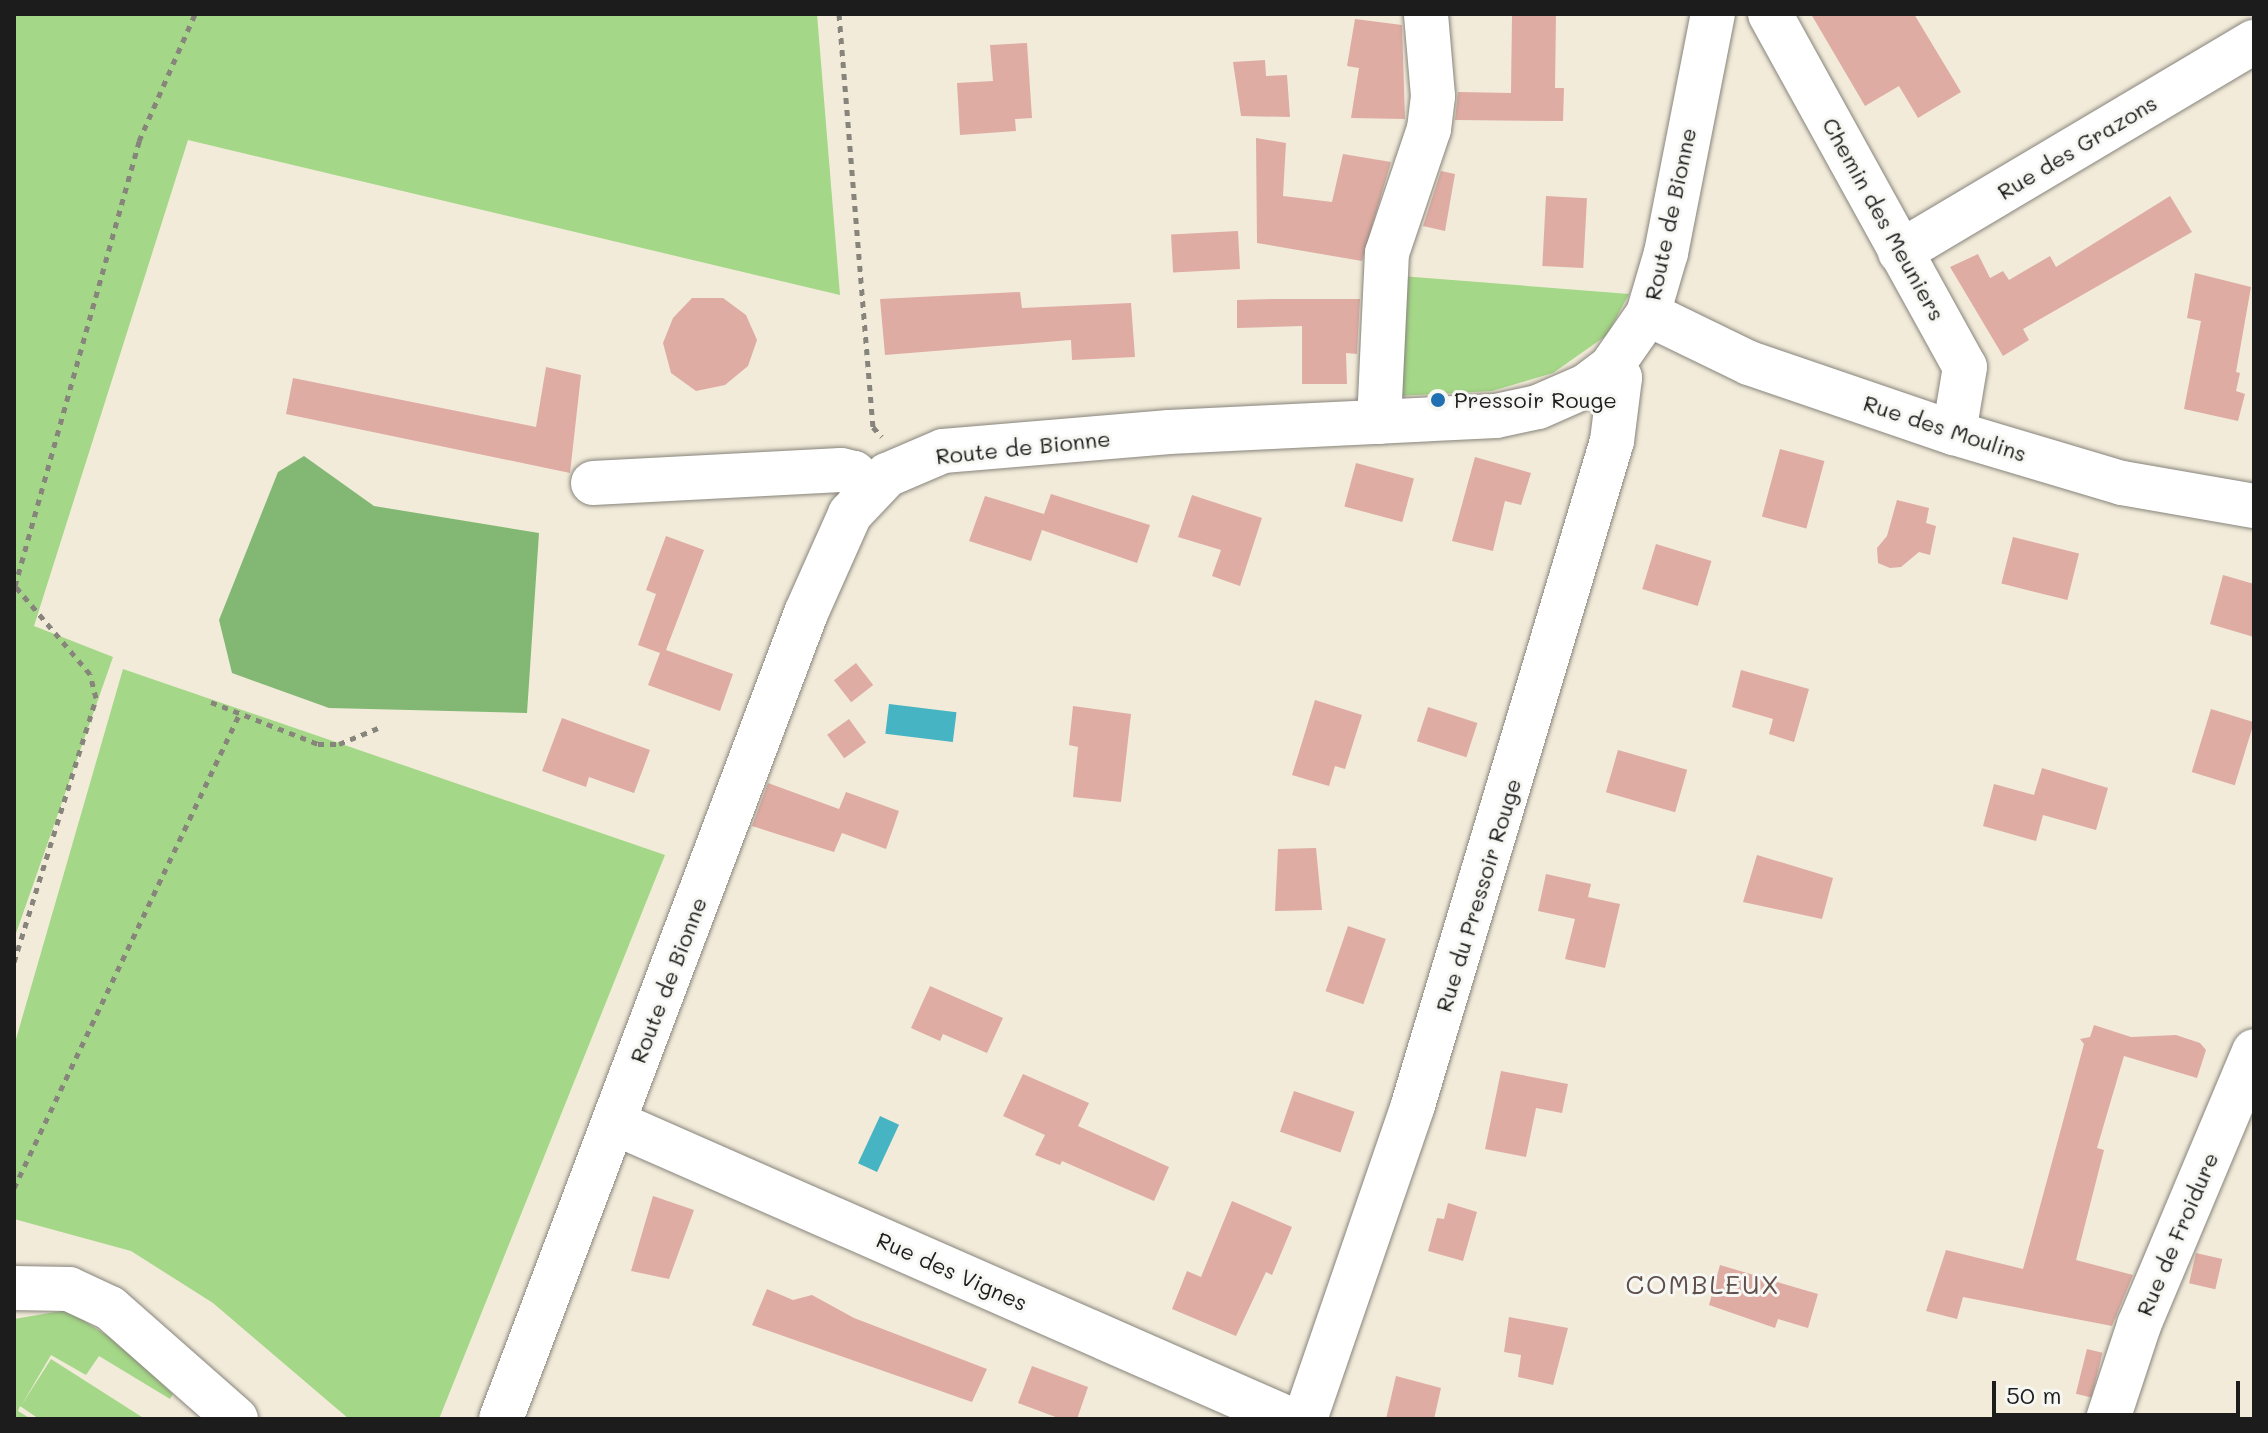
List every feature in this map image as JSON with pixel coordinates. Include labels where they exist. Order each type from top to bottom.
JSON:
[{"type":"street","points":[[1379,422],[1387,253],[1429,129],[1433,96],[1426,14]]},
{"type":"street","name":"Route de Bionne","points":[[501,1419],[825,566],[850,514],[870,490],[907,464],[943,451],[1496,416],[1538,407],[1586,386],[1611,367],[1648,314],[1666,253],[1713,14]]},
{"type":"street","name":"Chemin des Meuniers","points":[[1770,14],[1965,367],[1954,433]]},
{"type":"street","name":"Rue des Grazons","points":[[1900,252],[2254,42]]},
{"type":"street","name":"Rue des Moulins","points":[[1648,314],[1749,363],[1954,433],[2122,483],[2254,506]]},
{"type":"street","name":"Rue du Pressoir Rouge","points":[[1305,1419],[1413,1105],[1612,441],[1620,378],[1611,367]]},
{"type":"street","points":[[593,483],[841,470],[854,473],[870,490]]},
{"type":"street","name":"Rue de Froidure","points":[[2108,1419],[2139,1325],[2254,1051]]},
{"type":"street","name":"Rue des Vignes","points":[[615,1123],[1289,1419]]},
{"type":"street","points":[[14,1288],[69,1289],[110,1308],[236,1419]]},
{"type":"path","points":[[14,962],[96,698],[90,674],[15,586],[139,141],[195,14]]},
{"type":"path","points":[[839,14],[873,427],[907,464]]},
{"type":"path","points":[[211,702],[318,744],[339,744],[378,728]]},
{"type":"path","points":[[14,1188],[239,715]]},
{"type":"green space","points":[[14,14],[817,14],[840,295],[188,140],[34,626],[113,657],[14,939]]},
{"type":"green space","points":[[1401,276],[1629,294],[1607,335],[1553,373],[1492,391],[1397,396]]},
{"type":"green space","points":[[304,456],[374,506],[539,533],[527,713],[329,708],[232,673],[219,620],[278,472]]},
{"type":"green space","points":[[123,669],[665,855],[439,1419],[349,1419],[213,1303],[131,1251],[14,1219],[14,1046]]},
{"type":"green space","points":[[67,1310],[111,1338],[173,1394],[170,1399],[99,1356],[86,1375],[51,1355],[21,1406],[51,1359],[145,1419],[39,1419],[20,1406],[18,1411],[31,1419],[14,1419],[14,1319]]},
{"type":"water","points":[[889,704],[956,712],[953,742],[885,734]]},
{"type":"water","points":[[880,1116],[899,1125],[877,1172],[858,1163]]},
{"type":"building","points":[[1512,14],[1556,14],[1555,88],[1564,88],[1563,121],[1455,120],[1458,92],[1511,93]]},
{"type":"building","points":[[1811,14],[1914,14],[1961,92],[1918,118],[1899,86],[1865,106]]},
{"type":"building","points":[[1355,19],[1402,25],[1405,119],[1351,118],[1359,68],[1347,66]]},
{"type":"building","points":[[1027,43],[1032,118],[1015,119],[1016,131],[960,135],[957,83],[993,81],[990,45]]},
{"type":"building","points":[[1265,60],[1266,76],[1287,75],[1290,117],[1241,116],[1233,62]]},
{"type":"building","points":[[1256,138],[1286,143],[1283,196],[1332,202],[1343,154],[1391,162],[1362,261],[1257,243]]},
{"type":"building","points":[[1441,171],[1455,174],[1445,231],[1423,226]]},
{"type":"building","points":[[1546,196],[1587,198],[1583,268],[1542,266]]},
{"type":"building","points":[[2170,196],[2192,232],[2023,329],[2029,340],[2003,356],[1950,267],[1978,254],[1990,278],[2003,271],[2009,280],[2050,256],[2056,267]]},
{"type":"building","points":[[1238,231],[1240,269],[1173,272],[1171,235]]},
{"type":"building","points":[[2195,273],[2251,287],[2236,372],[2240,373],[2236,391],[2245,394],[2238,421],[2184,409],[2201,321],[2187,318]]},
{"type":"building","points":[[1020,292],[1022,308],[1131,303],[1135,357],[1072,360],[1071,340],[885,355],[880,299]]},
{"type":"building","points":[[692,298],[723,298],[746,315],[757,340],[748,366],[725,385],[696,391],[671,373],[663,343],[673,318]]},
{"type":"building","points":[[1360,299],[1357,354],[1346,353],[1347,384],[1302,384],[1302,326],[1237,328],[1237,300]]},
{"type":"building","points":[[546,367],[581,375],[570,473],[286,414],[293,378],[536,427]]},
{"type":"building","points":[[1780,449],[1824,461],[1806,529],[1762,517]]},
{"type":"building","points":[[1475,457],[1531,473],[1521,505],[1505,501],[1493,551],[1452,541]]},
{"type":"building","points":[[1356,463],[1414,479],[1402,522],[1344,506]]},
{"type":"building","points":[[1051,494],[1150,525],[1137,563],[1042,530],[1031,561],[969,541],[985,496],[1044,514]]},
{"type":"building","points":[[1192,495],[1262,518],[1240,586],[1212,576],[1221,550],[1178,537]]},
{"type":"building","points":[[1897,500],[1929,508],[1926,523],[1936,526],[1930,555],[1919,552],[1901,567],[1890,568],[1878,563],[1877,548],[1887,536]]},
{"type":"building","points":[[666,536],[704,550],[666,650],[733,674],[720,711],[648,685],[660,653],[638,645],[656,594],[646,590]]},
{"type":"building","points":[[2013,537],[2079,553],[2067,600],[2001,584]]},
{"type":"building","points":[[1656,544],[1711,561],[1698,606],[1642,589]]},
{"type":"building","points":[[2223,575],[2254,584],[2254,637],[2210,624]]},
{"type":"building","points":[[856,663],[873,685],[851,702],[834,680]]},
{"type":"building","points":[[1741,670],[1809,689],[1794,742],[1769,734],[1773,719],[1732,707]]},
{"type":"building","points":[[1315,700],[1362,715],[1345,769],[1335,766],[1329,786],[1292,775]]},
{"type":"building","points":[[1073,706],[1131,714],[1121,802],[1073,797],[1078,747],[1069,745]]},
{"type":"building","points":[[1428,707],[1477,723],[1466,757],[1417,741]]},
{"type":"building","points":[[2211,709],[2254,722],[2235,785],[2192,772]]},
{"type":"building","points":[[562,718],[650,750],[634,793],[589,777],[586,787],[542,771]]},
{"type":"building","points":[[849,719],[866,742],[844,758],[827,735]]},
{"type":"building","points":[[1618,750],[1687,770],[1675,812],[1606,792]]},
{"type":"building","points":[[2042,768],[2108,788],[2096,830],[2043,815],[2036,841],[1983,826],[1994,784],[2034,795]]},
{"type":"building","points":[[768,783],[839,809],[846,792],[899,811],[886,849],[842,833],[834,852],[752,826]]},
{"type":"building","points":[[1316,848],[1322,910],[1275,911],[1278,849]]},
{"type":"building","points":[[1757,855],[1833,878],[1822,919],[1743,902]]},
{"type":"building","points":[[1546,874],[1591,884],[1588,897],[1620,904],[1605,968],[1565,959],[1575,919],[1538,911]]},
{"type":"building","points":[[1348,926],[1386,939],[1363,1004],[1326,991]]},
{"type":"building","points":[[930,986],[1003,1018],[987,1053],[943,1034],[940,1041],[911,1028]]},
{"type":"building","points":[[2094,1025],[2131,1037],[2176,1035],[2200,1043],[2206,1050],[2197,1078],[2124,1056],[2097,1148],[2104,1150],[2076,1260],[2133,1275],[2112,1326],[1963,1297],[1957,1319],[1926,1311],[1946,1250],[2023,1269],[2084,1044],[2080,1039],[2090,1037]]},
{"type":"building","points":[[1501,1071],[1568,1084],[1562,1113],[1536,1108],[1526,1157],[1485,1149]]},
{"type":"building","points":[[1023,1074],[1089,1103],[1078,1126],[1169,1167],[1154,1201],[1062,1161],[1060,1165],[1035,1155],[1045,1135],[1003,1116]]},
{"type":"building","points":[[1294,1091],[1355,1112],[1341,1152],[1280,1132]]},
{"type":"building","points":[[653,1196],[694,1210],[669,1279],[631,1271]]},
{"type":"building","points":[[1232,1201],[1292,1227],[1272,1275],[1266,1272],[1236,1336],[1172,1309],[1187,1271],[1201,1277]]},
{"type":"building","points":[[1448,1203],[1477,1212],[1463,1261],[1428,1251],[1437,1218],[1444,1219]]},
{"type":"building","points":[[2196,1253],[2222,1259],[2215,1289],[2189,1283]]},
{"type":"building","points":[[1720,1265],[1818,1294],[1808,1328],[1778,1319],[1775,1328],[1709,1305]]},
{"type":"building","points":[[767,1289],[793,1300],[812,1295],[854,1318],[987,1369],[972,1402],[752,1325]]},
{"type":"building","points":[[1509,1317],[1568,1328],[1553,1385],[1518,1377],[1521,1355],[1504,1352]]},
{"type":"building","points":[[2087,1349],[2103,1353],[2091,1398],[2076,1394]]},
{"type":"building","points":[[1032,1366],[1088,1387],[1077,1419],[1061,1419],[1018,1403]]},
{"type":"building","points":[[1396,1376],[1441,1388],[1434,1419],[1386,1419]]},
{"type":"place","name":"Pressoir Rouge","points":[[1438,400]]},
{"type":"district","name":"COMBLEUX","points":[[1703,1285]]}]
